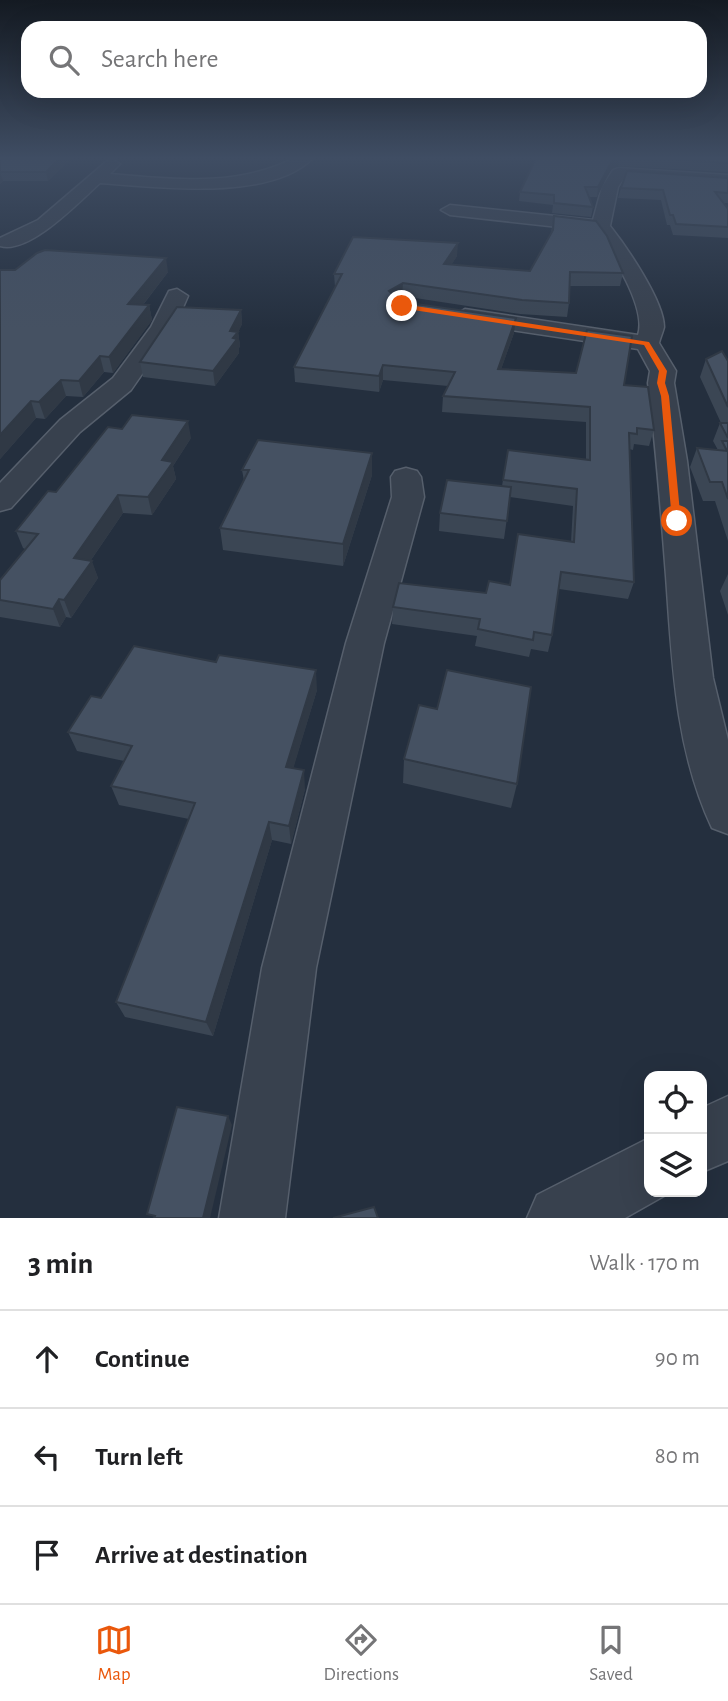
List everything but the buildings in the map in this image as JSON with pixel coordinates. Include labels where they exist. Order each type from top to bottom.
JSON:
[{"type":"street","points":[[2,240],[44,224],[54,215]]},
{"type":"street","points":[[496,215],[601,226],[624,256],[649,312],[652,327],[647,343],[663,371],[661,383],[672,461],[693,678],[702,725],[728,813]]},
{"type":"street","points":[[601,226],[604,215]]},
{"type":"street","points":[[0,501],[70,426],[122,384],[162,328],[177,296]]},
{"type":"street","points":[[440,312],[647,343]]},
{"type":"street","points":[[253,1218],[289,968],[365,643],[405,508],[407,477]]},
{"type":"street","points":[[707,1138],[728,1127]]},
{"type":"street","points":[[560,1218],[644,1173]]},
{"type":"route","points":[[402,306],[647,343],[663,371],[661,383],[665,396],[677,521]]}]
